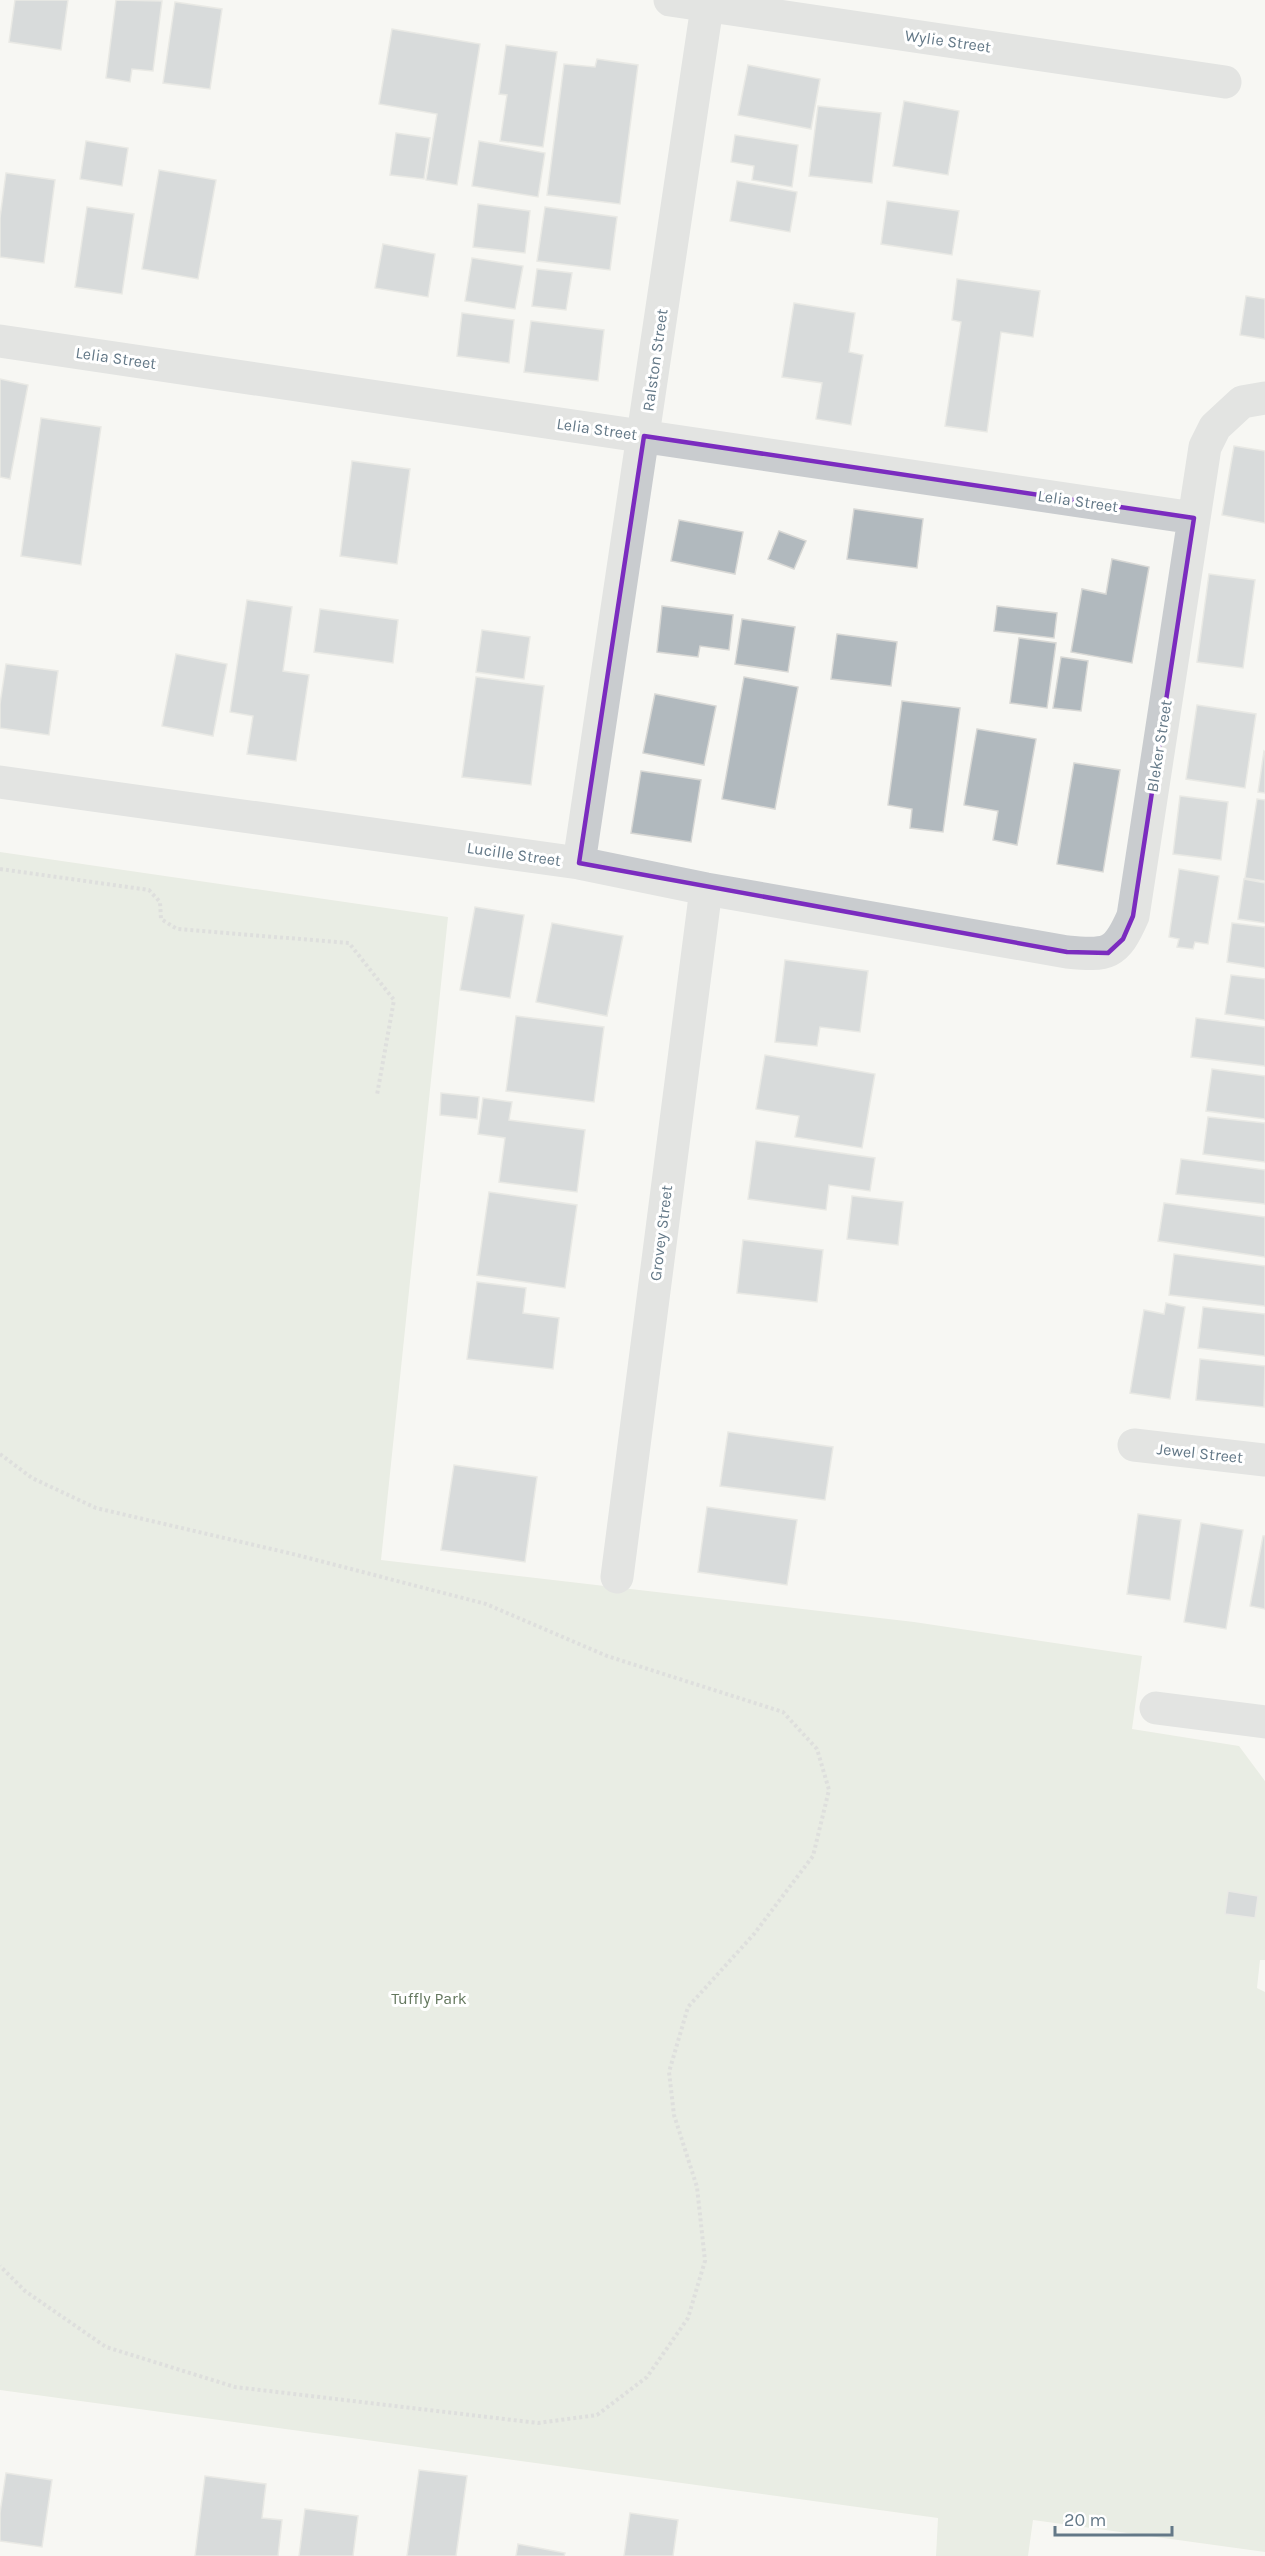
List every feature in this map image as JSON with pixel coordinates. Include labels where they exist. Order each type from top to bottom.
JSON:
[{"type":"street","name":"Wylie Street","points":[[670,0],[708,3],[1226,82]]},
{"type":"street","name":"Ralston Street","points":[[579,863],[708,3]]},
{"type":"street","name":"Lelia Street","points":[[0,341],[1194,518]]},
{"type":"street","name":"Bleker Street","points":[[1024,945],[1089,954],[1108,953],[1123,939],[1133,916],[1205,447],[1215,428],[1242,402],[1265,398]]},
{"type":"street","name":"Lucille Street","points":[[0,782],[579,863],[706,889],[1024,945]]},
{"type":"street","name":"Grovey Street","points":[[616,1577],[706,889]]},
{"type":"street","name":"Jewel Street","points":[[1134,1445],[1265,1460]]},
{"type":"street","points":[[1156,1708],[1265,1722]]},
{"type":"path","points":[[0,869],[149,890],[160,902],[161,919],[177,929],[349,943],[394,1000],[377,1095]]},
{"type":"path","points":[[0,1454],[32,1478],[96,1508],[297,1555],[486,1604],[607,1656],[783,1713],[817,1749],[829,1790],[813,1856],[754,1934],[688,2007],[669,2072],[674,2115],[697,2187],[705,2260],[688,2318],[647,2378],[597,2415],[538,2423],[235,2387],[106,2347],[25,2291],[0,2265]]},
{"type":"highlighted area","points":[[644,436],[1194,518],[1133,916],[1123,939],[1108,953],[1067,952],[579,863]]},
{"type":"green space","name":"Tuffly Park","points":[[0,852],[448,917],[381,1560],[914,1622],[1142,1656],[1132,1729],[1239,1746],[1265,1781],[1265,1960],[1260,1960],[1257,1988],[1265,1992],[1265,2552],[1033,2520],[1028,2556],[936,2556],[938,2518],[0,2390]]},
{"type":"building","points":[[15,0],[68,0],[61,50],[9,42]]},
{"type":"building","points":[[116,0],[162,1],[153,71],[132,69],[130,82],[106,78]]},
{"type":"building","points":[[175,2],[222,9],[210,89],[163,83]]},
{"type":"building","points":[[392,29],[480,44],[457,185],[426,180],[437,114],[379,104]]},
{"type":"building","points":[[506,45],[557,52],[543,147],[500,141],[507,95],[499,94]]},
{"type":"building","points":[[597,59],[638,65],[620,204],[547,195],[564,64],[595,67]]},
{"type":"building","points":[[748,65],[820,79],[811,129],[738,115]]},
{"type":"building","points":[[904,101],[959,111],[948,175],[893,166]]},
{"type":"building","points":[[818,106],[881,113],[872,183],[809,176]]},
{"type":"building","points":[[396,133],[430,138],[424,179],[390,175]]},
{"type":"building","points":[[735,135],[798,145],[792,187],[752,180],[754,166],[731,162]]},
{"type":"building","points":[[86,141],[128,148],[122,186],[80,179]]},
{"type":"building","points":[[479,141],[545,153],[538,197],[472,186]]},
{"type":"building","points":[[159,170],[216,180],[198,279],[142,269]]},
{"type":"building","points":[[6,173],[55,180],[44,263],[0,257],[0,218]]},
{"type":"building","points":[[737,181],[797,192],[790,232],[730,221]]},
{"type":"building","points":[[887,201],[959,211],[952,255],[881,244]]},
{"type":"building","points":[[478,204],[530,211],[525,253],[473,247]]},
{"type":"building","points":[[87,207],[134,214],[122,294],[75,287]]},
{"type":"building","points":[[545,207],[617,217],[610,270],[537,261]]},
{"type":"building","points":[[383,244],[435,254],[428,297],[375,288]]},
{"type":"building","points":[[472,258],[523,266],[515,309],[465,301]]},
{"type":"building","points":[[537,269],[572,273],[566,310],[532,306]]},
{"type":"building","points":[[957,279],[1040,291],[1033,337],[1001,332],[987,432],[945,426],[961,322],[952,320]]},
{"type":"building","points":[[1246,296],[1265,299],[1265,339],[1240,335]]},
{"type":"building","points":[[794,303],[855,313],[849,352],[863,355],[851,425],[816,419],[822,383],[782,377]]},
{"type":"building","points":[[462,313],[514,320],[509,363],[457,356]]},
{"type":"building","points":[[531,321],[604,330],[598,381],[524,372]]},
{"type":"building","points":[[0,379],[28,385],[10,479],[0,477]]},
{"type":"building","points":[[41,418],[101,427],[81,565],[21,556]]},
{"type":"building","points":[[1234,446],[1265,451],[1265,523],[1222,515]]},
{"type":"building","points":[[352,461],[410,469],[397,564],[340,556]]},
{"type":"building","points":[[854,509],[923,519],[917,568],[847,559]]},
{"type":"building","points":[[679,520],[743,532],[735,574],[671,561]]},
{"type":"building","points":[[779,531],[806,541],[794,569],[768,559]]},
{"type":"building","points":[[1112,559],[1149,567],[1132,663],[1071,652],[1082,589],[1106,594]]},
{"type":"building","points":[[1209,574],[1255,580],[1243,668],[1197,662]]},
{"type":"building","points":[[247,600],[292,607],[283,671],[309,675],[296,761],[247,754],[253,716],[230,712]]},
{"type":"building","points":[[662,606],[733,615],[729,650],[700,646],[698,657],[657,652]]},
{"type":"building","points":[[997,606],[1057,613],[1054,638],[994,631]]},
{"type":"building","points":[[320,609],[398,620],[393,663],[314,652]]},
{"type":"building","points":[[742,619],[795,627],[788,672],[735,664]]},
{"type":"building","points":[[482,630],[530,637],[524,679],[476,672]]},
{"type":"building","points":[[837,634],[897,642],[891,686],[831,679]]},
{"type":"building","points":[[1019,638],[1056,643],[1047,708],[1010,703]]},
{"type":"building","points":[[176,654],[227,664],[213,736],[162,726]]},
{"type":"building","points":[[1061,657],[1088,661],[1081,711],[1053,708]]},
{"type":"building","points":[[6,664],[58,671],[49,735],[0,728],[0,704]]},
{"type":"building","points":[[476,677],[544,686],[531,785],[462,777]]},
{"type":"building","points":[[744,677],[798,687],[775,809],[722,799]]},
{"type":"building","points":[[655,694],[716,706],[704,765],[643,753]]},
{"type":"building","points":[[902,701],[960,708],[943,832],[910,828],[912,809],[888,805]]},
{"type":"building","points":[[1197,705],[1256,714],[1245,788],[1186,779]]},
{"type":"building","points":[[977,729],[1036,739],[1017,845],[993,840],[998,811],[964,805]]},
{"type":"building","points":[[1265,752],[1265,793],[1258,792]]},
{"type":"building","points":[[1074,763],[1120,770],[1103,872],[1057,864]]},
{"type":"building","points":[[641,771],[701,780],[691,842],[631,833]]},
{"type":"building","points":[[1180,796],[1228,802],[1221,860],[1173,854]]},
{"type":"building","points":[[1257,799],[1265,800],[1265,881],[1245,878]]},
{"type":"building","points":[[1179,869],[1219,876],[1208,944],[1195,942],[1193,949],[1177,947],[1179,939],[1169,937]]},
{"type":"building","points":[[1244,879],[1265,883],[1265,923],[1238,919]]},
{"type":"building","points":[[475,907],[524,915],[510,998],[460,990]]},
{"type":"building","points":[[552,923],[623,936],[607,1016],[536,1002]]},
{"type":"building","points":[[1232,923],[1265,927],[1265,968],[1227,962]]},
{"type":"building","points":[[785,960],[868,971],[860,1032],[820,1027],[817,1046],[775,1042]]},
{"type":"building","points":[[1231,975],[1265,979],[1265,1020],[1225,1014]]},
{"type":"building","points":[[516,1016],[604,1027],[594,1102],[506,1091]]},
{"type":"building","points":[[1196,1018],[1265,1027],[1265,1066],[1191,1057]]},
{"type":"building","points":[[765,1055],[875,1074],[862,1148],[795,1137],[799,1116],[756,1109]]},
{"type":"building","points":[[1212,1069],[1265,1076],[1265,1119],[1206,1111]]},
{"type":"building","points":[[441,1093],[479,1097],[477,1119],[440,1115]]},
{"type":"building","points":[[483,1098],[512,1102],[509,1120],[585,1130],[577,1192],[499,1182],[505,1138],[478,1134]]},
{"type":"building","points":[[1208,1117],[1265,1123],[1265,1162],[1203,1154]]},
{"type":"building","points":[[756,1141],[875,1158],[870,1191],[829,1185],[826,1210],[748,1199]]},
{"type":"building","points":[[1181,1159],[1265,1170],[1265,1204],[1176,1194]]},
{"type":"building","points":[[489,1192],[577,1205],[565,1288],[477,1275]]},
{"type":"building","points":[[852,1196],[903,1202],[898,1245],[847,1239]]},
{"type":"building","points":[[1164,1203],[1265,1217],[1265,1257],[1158,1241]]},
{"type":"building","points":[[743,1240],[823,1250],[817,1302],[737,1293]]},
{"type":"building","points":[[1174,1254],[1265,1266],[1265,1306],[1169,1295]]},
{"type":"building","points":[[477,1282],[526,1288],[523,1313],[559,1318],[553,1369],[467,1359]]},
{"type":"building","points":[[1166,1303],[1185,1307],[1170,1399],[1130,1393],[1144,1310],[1164,1314]]},
{"type":"building","points":[[1203,1307],[1265,1314],[1265,1356],[1198,1348]]},
{"type":"building","points":[[1200,1359],[1265,1366],[1264,1407],[1196,1400]]},
{"type":"building","points":[[728,1432],[833,1447],[825,1500],[720,1486]]},
{"type":"building","points":[[454,1465],[537,1477],[525,1562],[441,1550]]},
{"type":"building","points":[[707,1507],[797,1520],[787,1585],[698,1572]]},
{"type":"building","points":[[1138,1514],[1181,1520],[1170,1600],[1127,1594]]},
{"type":"building","points":[[1201,1523],[1243,1530],[1226,1629],[1184,1622]]},
{"type":"building","points":[[1263,1536],[1265,1536],[1265,1609],[1250,1606]]},
{"type":"building","points":[[1228,1891],[1258,1896],[1255,1918],[1225,1914]]},
{"type":"building","points":[[419,2470],[467,2476],[456,2556],[407,2556]]},
{"type":"building","points":[[6,2473],[52,2480],[42,2547],[0,2541],[0,2513]]},
{"type":"building","points":[[205,2476],[266,2484],[262,2518],[282,2520],[278,2556],[195,2556]]},
{"type":"building","points":[[305,2509],[358,2516],[353,2556],[299,2556]]},
{"type":"building","points":[[630,2513],[678,2520],[673,2556],[624,2556]]},
{"type":"building","points":[[518,2544],[565,2553],[564,2556],[516,2556]]}]
